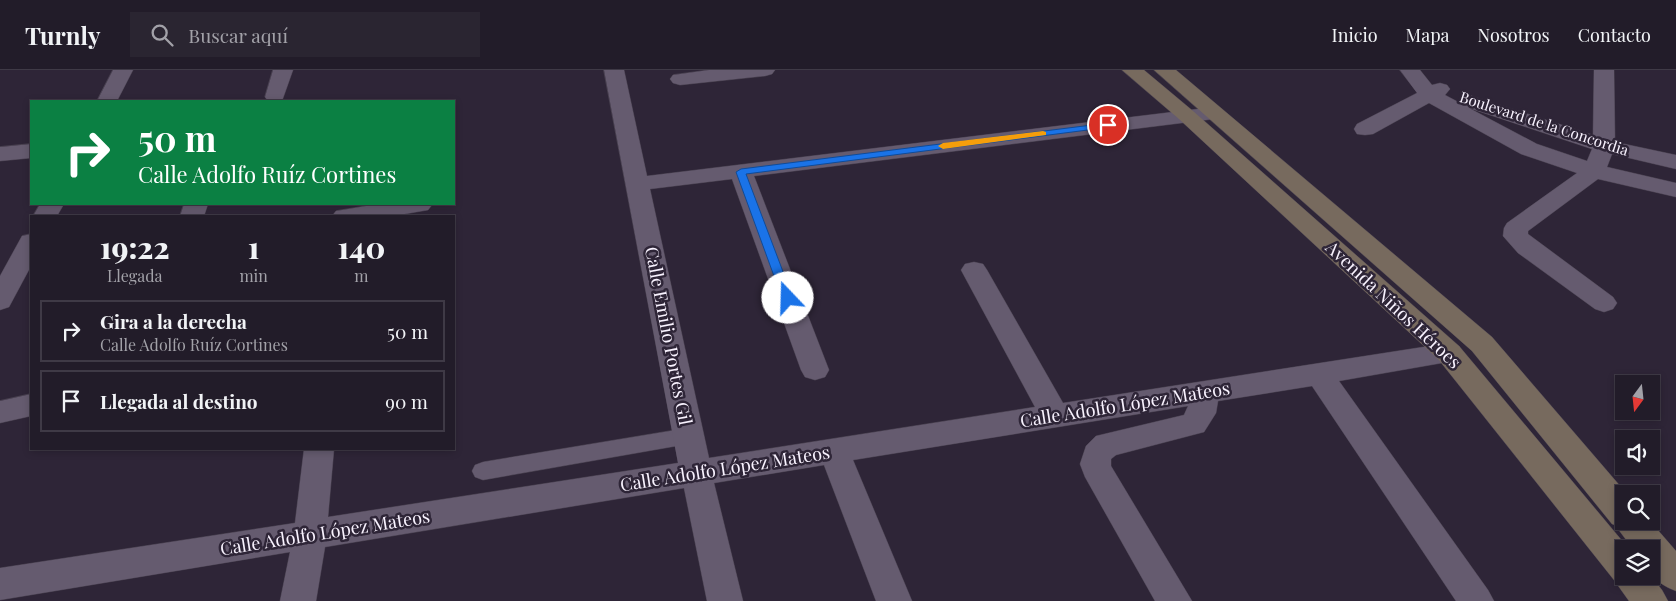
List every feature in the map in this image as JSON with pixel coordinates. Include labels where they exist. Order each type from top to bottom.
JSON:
[{"type":"main road","name":"Avenida Niños Héroes","points":[[1132,70],[1186,116],[1449,353],[1615,557]]},
{"type":"main road","name":"Avenida Niños Héroes","points":[[1164,70],[1482,344],[1615,503]]},
{"type":"main road","points":[[1638,530],[1676,576]]},
{"type":"main road","points":[[1637,585],[1650,601]]},
{"type":"street","points":[[107,100],[123,70]]},
{"type":"street","points":[[275,97],[284,70]]},
{"type":"street","name":"Calle Emilio Portes Gil","points":[[614,70],[688,436],[725,601]]},
{"type":"street","points":[[680,79],[765,70]]},
{"type":"street","points":[[1604,70],[1604,146],[1594,171],[1516,228],[1515,236],[1527,247],[1604,303]]},
{"type":"street","name":"Boulevard de la Concordia","points":[[1412,74],[1435,92],[1529,149],[1594,171],[1676,190]]},
{"type":"street","points":[[1365,128],[1435,92]]},
{"type":"street","name":"Boulevard de la Concordia","points":[[1435,92],[1604,146],[1676,162]]},
{"type":"street","points":[[637,184],[1214,113]]},
{"type":"street","points":[[0,154],[30,151]]},
{"type":"street","points":[[741,172],[815,370]]},
{"type":"street","points":[[351,215],[420,205]]},
{"type":"street","points":[[0,256],[29,250]]},
{"type":"street","points":[[0,301],[29,250]]},
{"type":"street","points":[[974,270],[1055,416]]},
{"type":"street","name":"Calle Adolfo López Mateos","points":[[16,588],[310,535],[1449,353]]},
{"type":"street","points":[[1319,374],[1476,601]]},
{"type":"street","points":[[1174,601],[1096,468],[1095,461],[1097,455],[1107,446],[1193,424],[1200,418],[1203,411],[1202,393]]},
{"type":"street","points":[[0,412],[30,405]]},
{"type":"street","points":[[298,601],[310,535],[319,450]]},
{"type":"street","points":[[834,451],[894,601]]},
{"type":"lane","points":[[483,471],[688,436]]},
{"type":"slow traffic","points":[[943,146],[1043,134]]},
{"type":"route","points":[[788,298],[741,172],[1108,125]]}]
